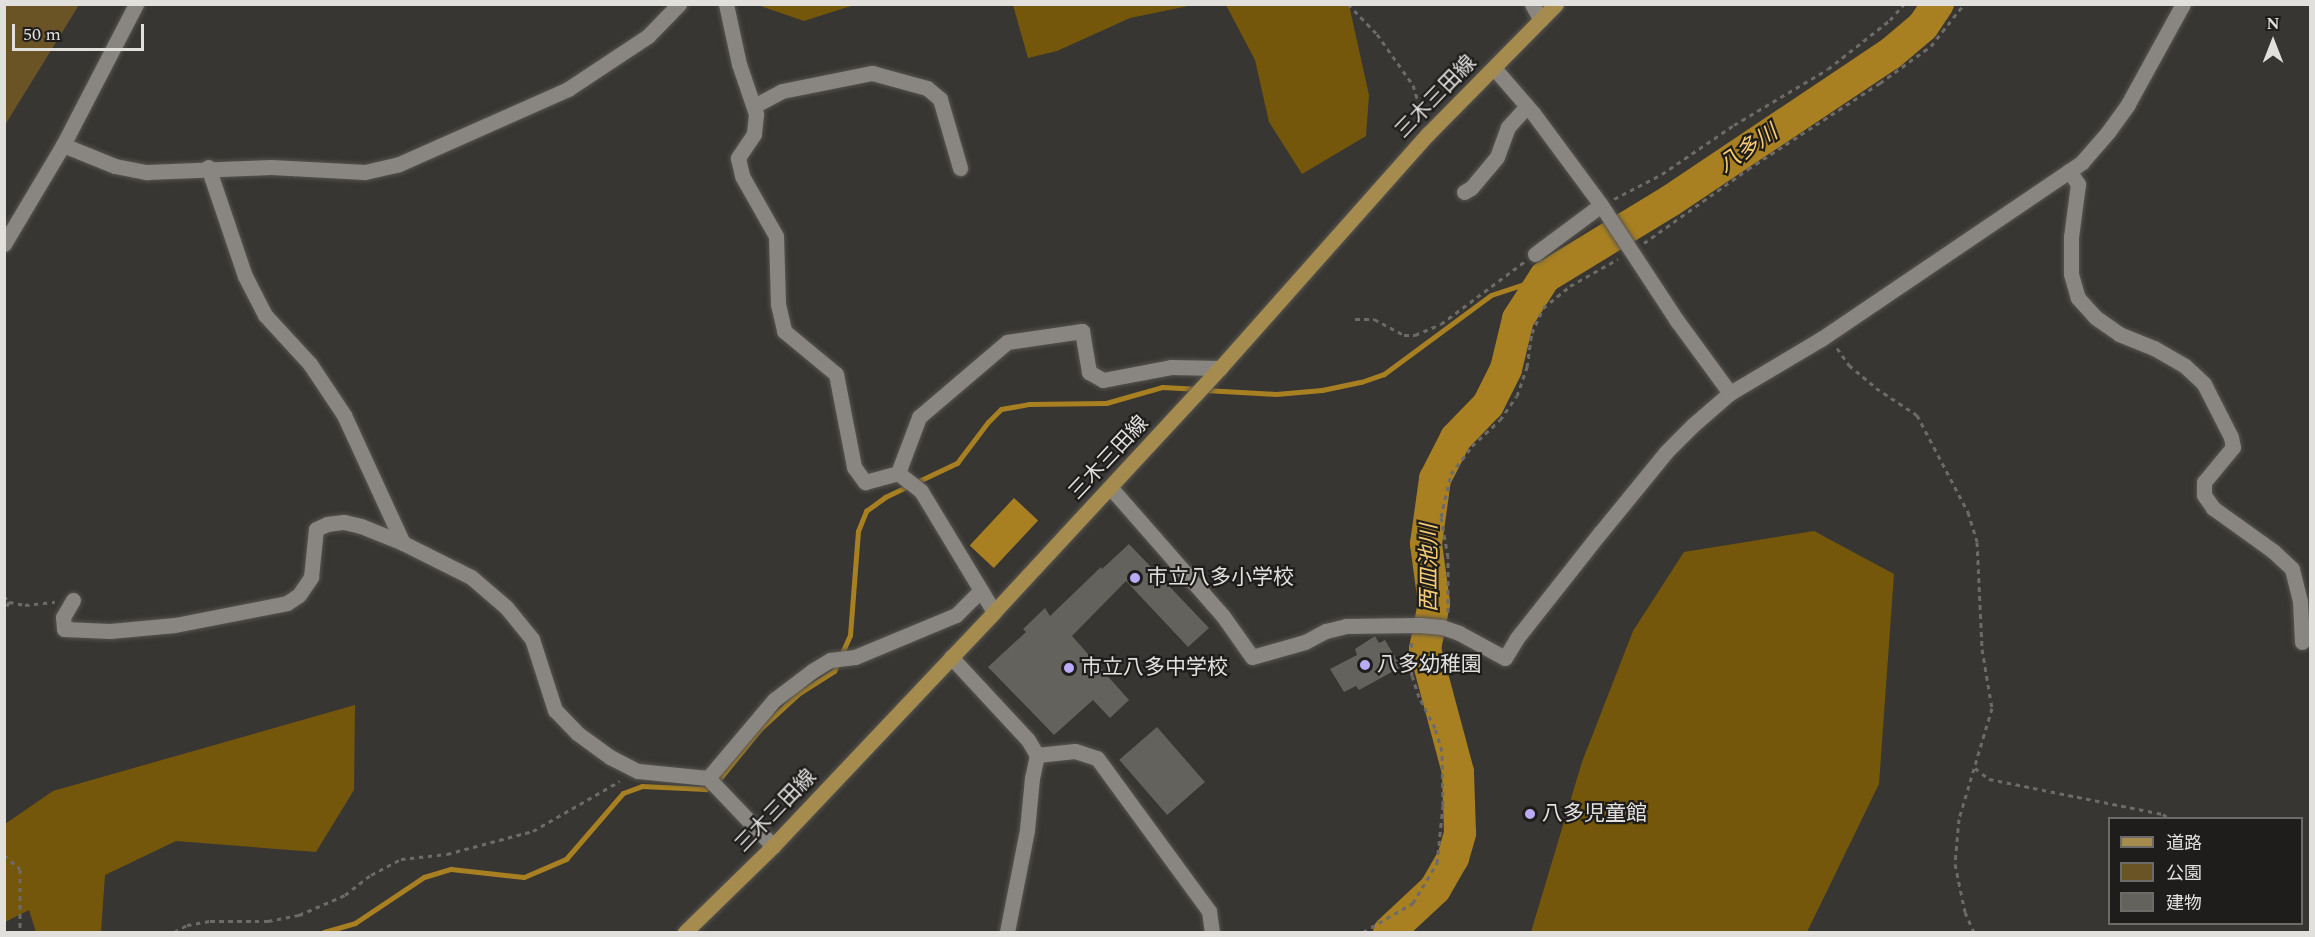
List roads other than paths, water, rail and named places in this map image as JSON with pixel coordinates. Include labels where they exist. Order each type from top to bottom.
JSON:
[{"type":"main road","name":"三木三田線","points":[[685,933],[773,846],[994,612],[1216,373],[1428,134],[1556,4]]},
{"type":"street","points":[[4,244],[63,145],[136,4]]},
{"type":"street","points":[[63,145],[115,166],[147,172],[208,167],[271,167],[365,172],[399,164],[568,89],[648,36],[679,4]]},
{"type":"street","points":[[726,4],[739,64],[756,114],[754,134],[738,158],[742,176],[776,236],[778,304],[784,331],[836,374],[854,467],[865,482],[898,473]]},
{"type":"street","points":[[1532,4],[1541,20]]},
{"type":"street","points":[[1110,487],[1223,616],[1252,657],[1305,642],[1326,631],[1346,626],[1418,625],[1442,627],[1459,633],[1505,658],[1524,630],[1666,452],[1693,424],[1730,393],[1828,334],[2082,162],[2128,104],[2183,4]]},
{"type":"street","points":[[1494,68],[1527,106],[1605,210],[1678,322],[1730,393]]},
{"type":"street","points":[[754,106],[782,91],[872,73],[927,88],[940,99],[960,168]]},
{"type":"street","points":[[1464,192],[1471,188],[1497,157],[1508,127],[1527,106]]},
{"type":"street","points":[[208,167],[244,276],[265,315],[310,364],[344,415],[403,543]]},
{"type":"street","points":[[2069,171],[2078,184],[2071,237],[2071,274],[2078,298],[2095,317],[2119,334],[2154,348],[2185,366],[2204,384],[2231,437],[2233,447],[2204,482],[2204,495],[2213,508],[2273,551],[2292,569],[2300,601],[2302,642]]},
{"type":"street","points":[[1535,254],[1605,210]]},
{"type":"street","points":[[898,473],[919,417],[1006,342],[1082,331],[1089,372],[1103,381],[1171,367],[1216,373]]},
{"type":"street","points":[[898,473],[921,490],[994,612]]},
{"type":"street","points":[[73,600],[63,617],[64,629],[110,631],[186,623],[287,603],[299,595],[311,577],[316,529],[327,524],[344,522],[361,526],[403,543],[471,577],[506,607],[532,639],[555,710],[577,733],[610,757],[638,771],[708,778],[773,846]]},
{"type":"street","points":[[708,778],[774,700],[812,671],[830,660],[855,657],[956,615],[981,590]]},
{"type":"street","points":[[951,657],[1028,740],[1037,755],[1032,778],[1028,830],[1007,933]]},
{"type":"street","points":[[1037,755],[1075,752],[1097,758],[1209,911],[1212,933]]},
{"type":"waterway","name":"西皿池川","points":[[1389,932],[1435,889],[1453,858],[1460,833],[1458,772],[1425,649],[1434,603],[1426,544],[1435,479],[1456,438],[1488,405],[1506,369],[1518,319],[1545,277],[1670,201],[1890,54],[1923,26],[1938,4]]},
{"type":"waterway","points":[[1205,390],[1276,394],[1322,390],[1361,382],[1384,374],[1491,295],[1545,277]]},
{"type":"waterway","points":[[324,932],[355,923],[424,877],[451,869],[524,877],[566,859],[623,793],[642,786],[706,789],[721,777],[759,730],[798,694],[834,671],[850,635],[858,531],[866,511],[885,497],[957,463],[988,422],[1001,409],[1029,404],[1106,403],[1162,387],[1195,389]]},
{"type":"place","name":"市立八多小学校","points":[[1135,578]]},
{"type":"place","name":"八多幼稚園","points":[[1365,665]]},
{"type":"place","name":"市立八多中学校","points":[[1069,668]]},
{"type":"place","name":"八多児童館","points":[[1530,814]]},
{"type":"water label","name":"八多川","points":[[1748,149]]}]
